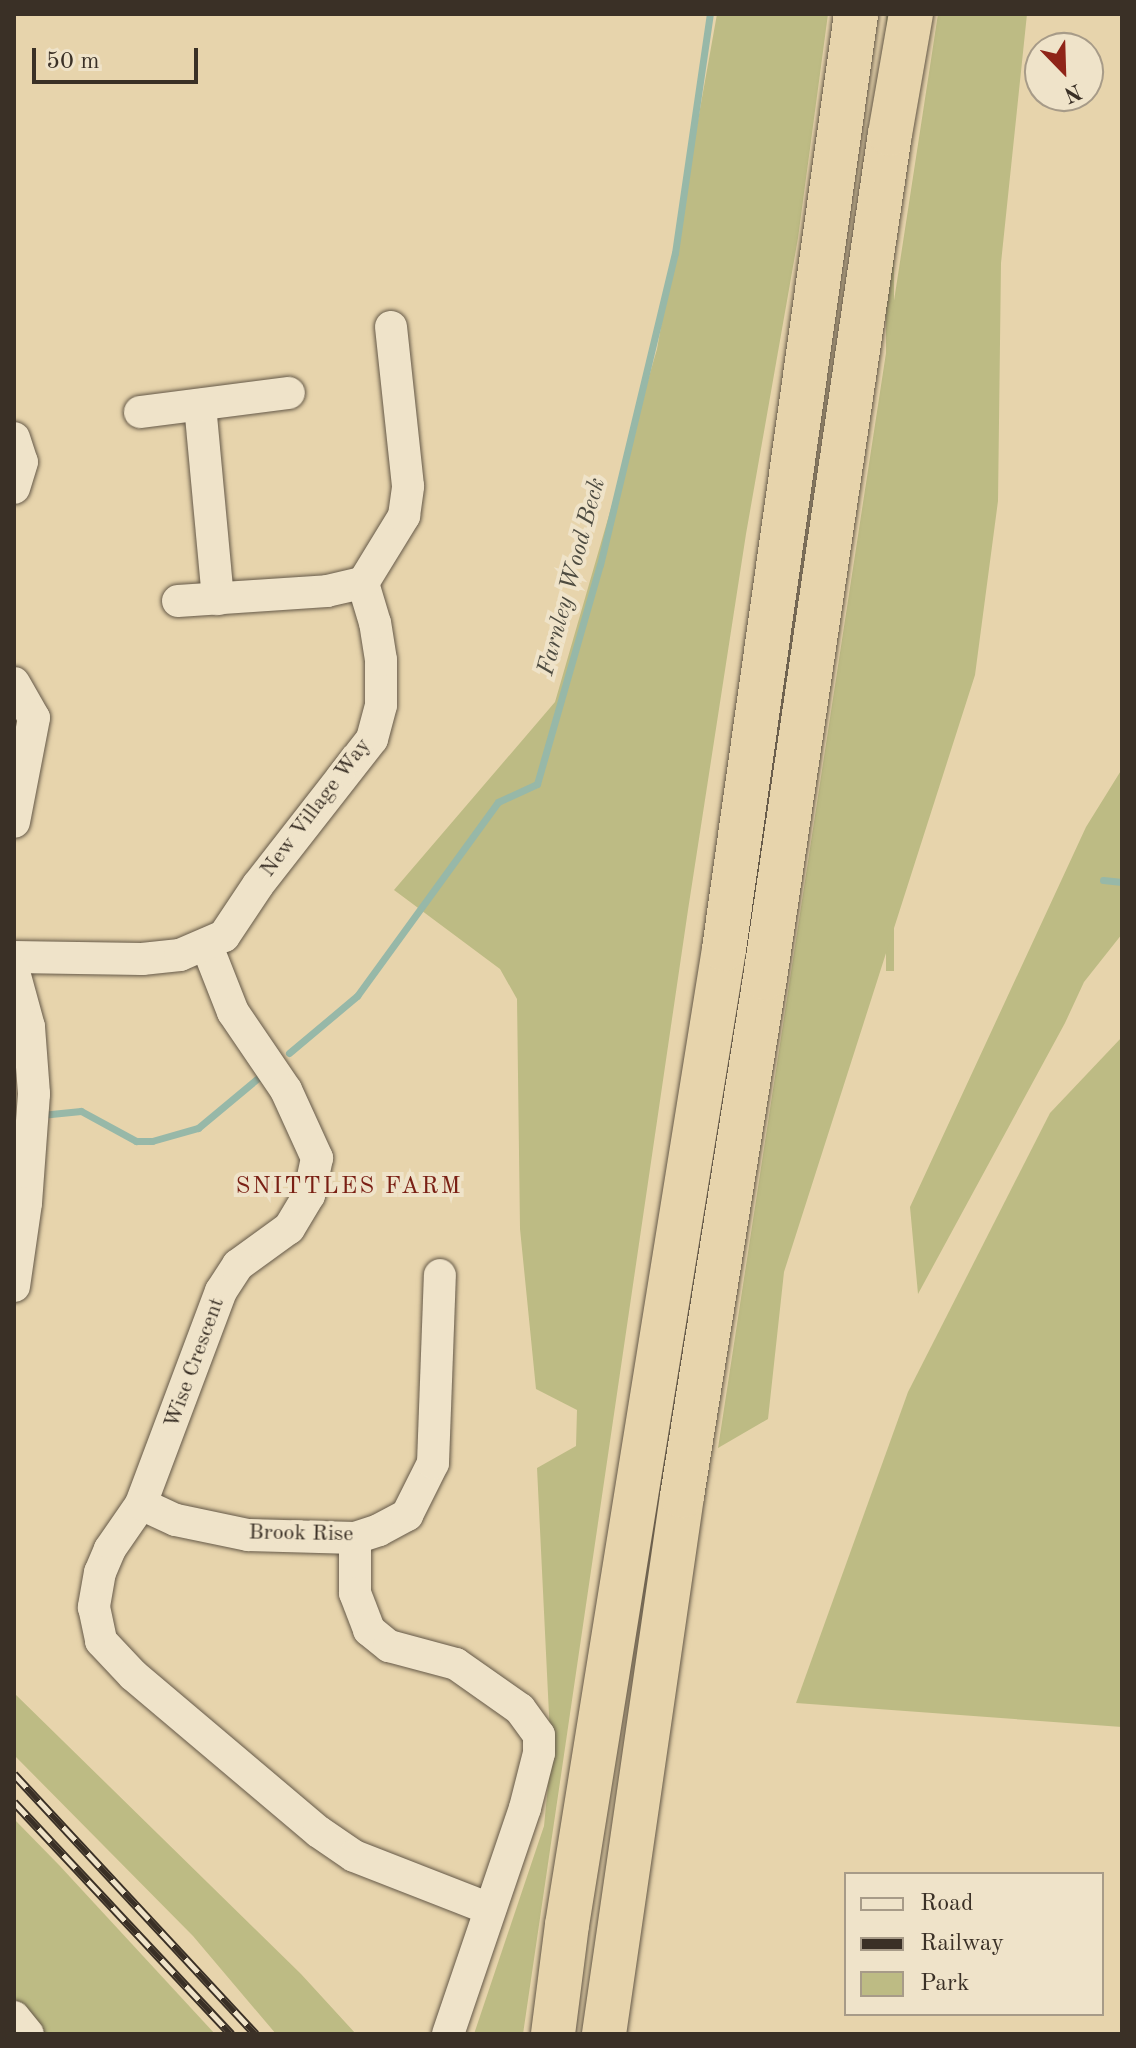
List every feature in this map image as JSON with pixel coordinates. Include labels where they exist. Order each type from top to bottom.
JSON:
[{"type":"highway","points":[[553,2034],[569,1909],[724,949],[856,14]]},
{"type":"highway","points":[[604,2034],[682,1496],[911,14]]},
{"type":"street","points":[[178,601],[327,591],[363,583],[404,516],[408,486],[391,327]]},
{"type":"street","points":[[140,412],[289,393]]},
{"type":"street","points":[[200,405],[218,599]]},
{"type":"street","points":[[14,438],[22,462],[14,488]]},
{"type":"street","name":"New Village Way","points":[[14,957],[142,959],[180,955],[207,946],[236,923],[258,885],[372,739],[381,705],[381,660],[375,623],[363,583]]},
{"type":"street","points":[[14,683],[34,718],[14,822]]},
{"type":"street","name":"Wise Crescent","points":[[207,946],[233,1012],[286,1090],[317,1158],[309,1195],[289,1228],[238,1265],[221,1291],[141,1504],[110,1549],[94,1594],[101,1641],[110,1655],[319,1832],[354,1856],[490,1909]]},
{"type":"street","points":[[14,972],[29,1027],[33,1109],[14,1286]]},
{"type":"street","name":"Brook Rise","points":[[141,1504],[176,1520],[248,1535],[355,1538],[407,1515],[433,1463],[440,1275]]},
{"type":"street","points":[[355,1538],[355,1593],[369,1630],[389,1646],[456,1664],[520,1709],[539,1735],[534,1777],[448,2034]]},
{"type":"street","points":[[14,2017],[28,2034]]},
{"type":"green space","points":[[717,14],[828,14],[798,238],[746,534],[688,910],[523,2034],[474,2034],[544,1826],[551,1756],[537,1468],[576,1446],[577,1410],[536,1389],[520,1229],[517,999],[500,969],[394,890],[555,702],[657,349]]},
{"type":"green space","points":[[886,14],[894,14],[894,971],[886,971]]},
{"type":"green space","points":[[938,14],[1027,14],[1001,263],[998,501],[975,675],[784,1272],[768,1419],[718,1448]]},
{"type":"green space","points":[[1122,769],[1122,934],[1084,982],[1065,1023],[918,1294],[910,1207],[1086,827]]},
{"type":"green space","points":[[1122,1037],[1122,1727],[796,1703],[908,1392],[1050,1113]]},
{"type":"green space","points":[[14,1693],[301,1974],[356,2034],[276,2034],[193,1936],[14,1755]]},
{"type":"green space","points":[[14,1819],[215,2034],[45,2034],[14,1997]]},
{"type":"waterway","name":"Farnley Wood Beck","points":[[289,1053],[357,996],[498,802],[537,784],[600,565],[675,253],[710,14]]},
{"type":"waterway","name":"Farnley Wood Beck","points":[[1103,880],[1122,882]]},
{"type":"waterway","name":"Farnley Wood Beck","points":[[41,1115],[81,1111],[136,1141],[152,1141],[198,1128],[258,1078]]},
{"type":"railway","points":[[14,1774],[256,2034]]},
{"type":"railway","points":[[14,1802],[231,2034]]},
{"type":"district","name":"SNITTLES FARM","points":[[349,1188]]}]
